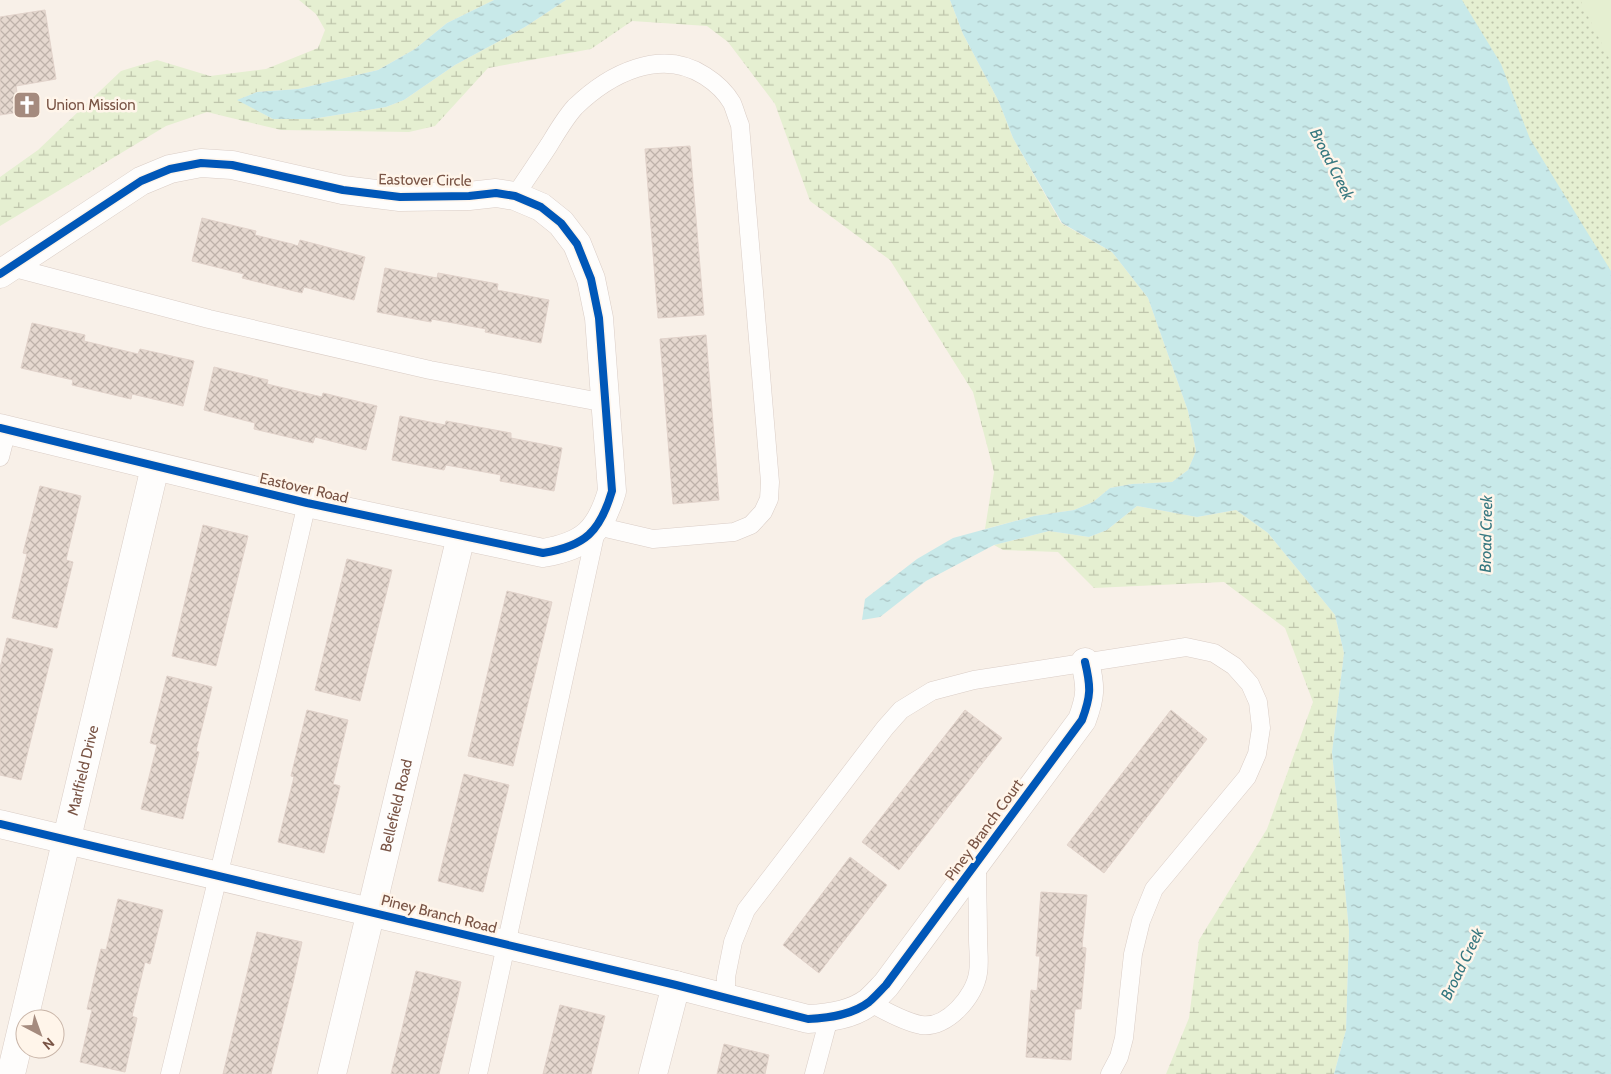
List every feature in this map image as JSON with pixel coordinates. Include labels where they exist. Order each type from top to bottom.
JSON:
[{"type":"street","name":"Eastover Circle","points":[[5,271],[142,181],[170,168],[201,163],[232,165],[343,190],[400,197],[470,196],[496,193],[515,196],[541,207],[561,223],[578,244],[591,279],[599,318],[612,491],[606,512],[597,526]]},
{"type":"street","name":"Eastover Road","points":[[3,429],[306,503],[543,553],[565,549],[584,539],[597,526]]},
{"type":"street","name":"Marlfield Drive","points":[[11,1074],[155,467]]},
{"type":"street","name":"Bellefield Road","points":[[332,1074],[461,536]]},
{"type":"street","name":"Piney Branch Court","points":[[869,1002],[886,985],[1082,720],[1089,700],[1089,679],[1085,662]]},
{"type":"street","name":"Piney Branch Road","points":[[0,824],[808,1018],[829,1018],[856,1009],[869,1002]]},
{"type":"street","points":[[654,1074],[676,985]]},
{"type":"lane","points":[[478,1074],[597,526],[653,539],[734,532],[751,525],[763,512],[769,499],[770,482],[740,124],[732,103],[718,84],[694,69],[672,63],[653,63],[635,68],[606,82],[575,108],[563,123],[515,196]]},
{"type":"lane","points":[[5,271],[430,370],[606,403]]},
{"type":"lane","points":[[0,457],[3,429]]},
{"type":"lane","points":[[170,1074],[268,671],[306,503]]},
{"type":"lane","points":[[726,998],[726,977],[733,942],[746,910],[885,728],[901,710],[932,691],[974,680],[1186,647],[1214,653],[1234,666],[1250,684],[1258,702],[1261,728],[1257,754],[1247,777],[1154,890],[1141,921],[1133,954],[1124,1038],[1119,1057],[1110,1074]]},
{"type":"lane","points":[[869,1002],[885,1011],[922,1025],[946,1019],[959,1009],[972,993],[978,974],[977,862]]},
{"type":"lane","points":[[814,1074],[829,1018]]},
{"type":"green space","points":[[299,0],[494,0],[447,23],[415,49],[378,70],[298,89],[257,92],[238,100],[273,119],[312,119],[386,107],[404,100],[455,65],[525,27],[566,0],[950,0],[963,34],[999,102],[1013,138],[1061,223],[1112,252],[1148,298],[1188,411],[1196,451],[1188,470],[1172,482],[1132,484],[1110,488],[1093,502],[1074,510],[1034,516],[985,529],[994,472],[973,392],[890,260],[810,201],[775,104],[728,42],[707,26],[632,21],[591,49],[488,68],[435,126],[409,132],[281,130],[207,112],[166,126],[0,226],[0,177],[38,150],[121,71],[157,60],[210,76],[266,69],[318,48],[325,30],[316,14]]},
{"type":"green space","points":[[1441,0],[1611,0],[1611,347]]},
{"type":"green space","points":[[1581,0],[1611,0],[1611,62],[1582,4]]},
{"type":"green space","points":[[1137,506],[1197,517],[1236,510],[1268,533],[1335,615],[1344,653],[1332,752],[1349,931],[1346,1030],[1334,1074],[1166,1074],[1189,1018],[1199,940],[1267,829],[1313,702],[1285,628],[1224,582],[1094,588],[1058,552],[1003,550],[994,545],[1049,531],[1089,537],[1107,530]]},
{"type":"water","points":[[494,0],[566,0],[525,27],[455,65],[404,100],[386,107],[312,119],[273,119],[237,100],[257,92],[298,89],[378,70],[415,49],[447,23]]},
{"type":"water","name":"Broad Creek","points":[[950,0],[1462,0],[1501,64],[1530,139],[1611,271],[1611,1074],[1334,1074],[1346,1030],[1349,931],[1332,752],[1344,653],[1335,615],[1268,533],[1236,510],[1197,517],[1137,506],[1107,530],[1089,537],[1049,531],[994,545],[926,581],[880,617],[862,620],[865,599],[917,559],[953,538],[1034,516],[1074,510],[1093,502],[1110,488],[1132,484],[1172,482],[1188,470],[1196,451],[1188,411],[1148,298],[1112,252],[1062,223],[1013,138],[999,102],[963,34]]},
{"type":"building","points":[[45,10],[56,79],[16,86],[20,112],[0,115],[0,17]]},
{"type":"building","points":[[690,146],[704,315],[658,318],[645,149]]},
{"type":"building","points":[[202,218],[256,231],[255,235],[298,246],[300,240],[365,257],[354,300],[304,287],[302,293],[242,278],[244,274],[192,261]]},
{"type":"building","points":[[385,268],[437,278],[438,273],[498,284],[497,290],[549,300],[541,343],[485,332],[486,329],[432,319],[431,322],[377,312]]},
{"type":"building","points":[[32,323],[85,335],[84,341],[138,354],[140,349],[194,361],[183,406],[132,394],[131,399],[72,385],[73,380],[21,368]]},
{"type":"building","points":[[706,335],[719,500],[673,504],[660,339]]},
{"type":"building","points":[[214,367],[268,380],[267,384],[322,397],[323,393],[377,406],[366,450],[315,437],[313,443],[254,429],[255,423],[204,410]]},
{"type":"building","points":[[400,416],[445,425],[446,421],[511,433],[511,438],[562,448],[554,491],[500,481],[501,475],[446,465],[444,470],[392,460]]},
{"type":"building","points":[[40,486],[81,496],[66,560],[73,562],[57,628],[12,618],[27,554],[23,553]]},
{"type":"building","points":[[203,525],[248,536],[216,666],[172,656]]},
{"type":"building","points":[[347,559],[392,570],[360,701],[315,690]]},
{"type":"building","points":[[507,591],[552,602],[513,766],[468,756]]},
{"type":"building","points":[[7,638],[53,649],[21,780],[0,775],[0,668]]},
{"type":"building","points":[[167,676],[212,687],[196,751],[199,752],[183,819],[141,809],[157,745],[150,743]]},
{"type":"building","points":[[307,710],[348,720],[333,784],[340,786],[324,853],[278,842],[294,777],[291,776]]},
{"type":"building","points":[[965,710],[1002,738],[899,870],[862,842]]},
{"type":"building","points":[[1171,710],[1207,739],[1104,873],[1067,845]]},
{"type":"building","points":[[464,774],[509,785],[483,892],[438,881]]},
{"type":"building","points":[[850,857],[887,885],[819,973],[783,945]]},
{"type":"building","points":[[1041,892],[1087,895],[1082,947],[1086,948],[1081,1009],[1075,1009],[1071,1060],[1026,1057],[1031,990],[1037,991],[1040,956],[1036,956]]},
{"type":"building","points":[[118,899],[163,910],[150,964],[145,962],[132,1016],[137,1018],[125,1072],[80,1062],[92,1010],[87,1009],[101,949],[106,950]]},
{"type":"building","points":[[257,932],[302,942],[293,983],[271,1074],[223,1074]]},
{"type":"building","points":[[416,971],[461,982],[457,1000],[439,1074],[391,1074]]},
{"type":"building","points":[[560,1005],[605,1016],[591,1074],[543,1074]]},
{"type":"building","points":[[724,1044],[769,1055],[765,1074],[717,1074]]},
{"type":"cycle path","points":[[0,274],[141,181],[170,169],[201,163],[232,165],[343,190],[400,197],[469,196],[496,193],[515,196],[541,207],[561,223],[577,244],[591,279],[599,318],[612,491],[602,517],[589,535],[570,546],[543,553],[307,503],[0,428]]},
{"type":"cycle path","points":[[0,824],[676,985],[808,1019],[832,1017],[848,1013],[862,1006],[886,985],[1082,720],[1089,691],[1085,662]]},
{"type":"place","name":"Union Mission","points":[[27,105]]}]
